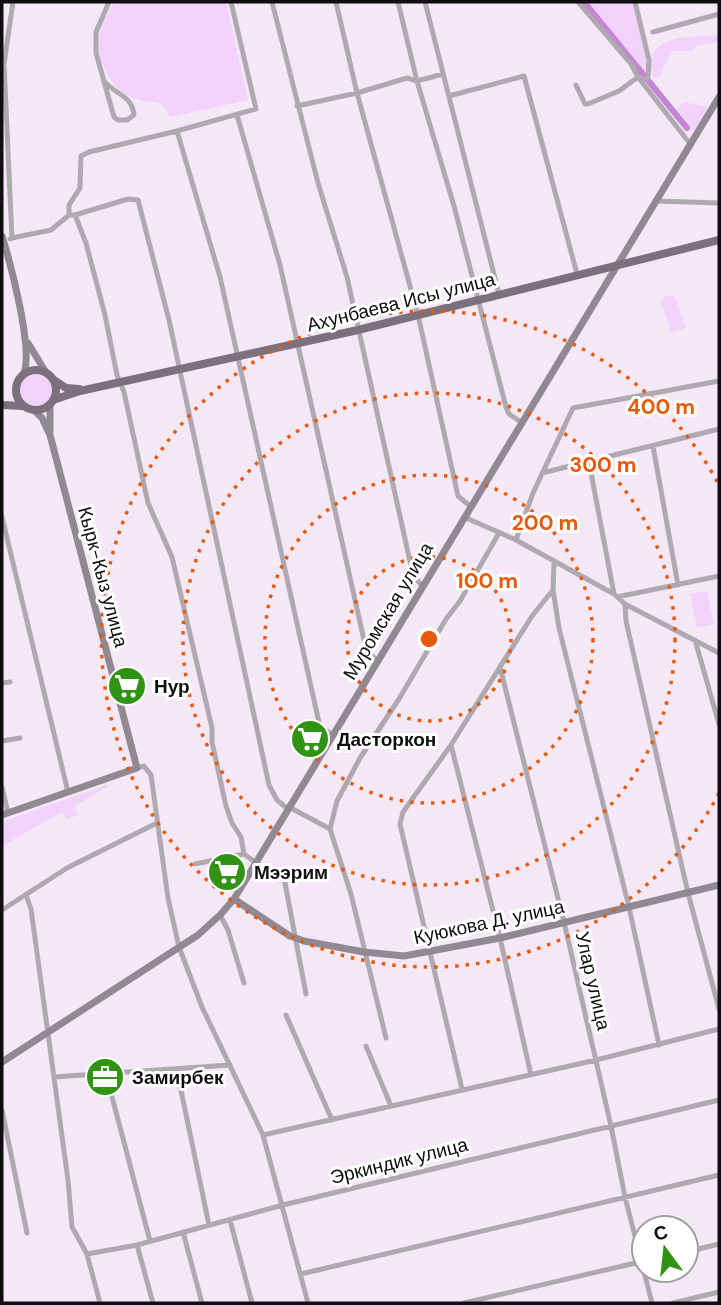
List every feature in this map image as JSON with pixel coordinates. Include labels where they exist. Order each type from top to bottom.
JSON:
[{"type":"main road","name":"Ахунбаева Исы улица","points":[[54,380],[66,388],[121,384],[358,330],[718,241]]},
{"type":"main road","points":[[32,370],[45,372],[54,380],[56,389],[51,402],[43,408],[34,410],[2,403],[15,390],[24,373],[32,370]]},
{"type":"main road","name":"Ахунбаева Исы улица","points":[[51,402],[93,388]]},
{"type":"main road","points":[[15,390],[23,406]]},
{"type":"street","points":[[12,239],[4,64],[13,2]]},
{"type":"street","points":[[105,82],[131,103],[134,114],[127,120],[114,117],[96,53],[96,32],[109,2]]},
{"type":"street","points":[[231,2],[256,109],[81,156],[80,188],[69,205],[86,243],[148,503],[172,557],[212,729],[212,742],[225,791],[226,806],[241,837],[244,854],[255,862]]},
{"type":"street","points":[[272,2],[317,183],[347,277],[413,575],[422,586]]},
{"type":"street","points":[[336,2],[357,93],[418,315],[458,496],[470,506]]},
{"type":"street","points":[[398,2],[506,407],[509,414],[521,422]]},
{"type":"street","points":[[425,2],[499,294]]},
{"type":"street","points":[[578,2],[643,79],[691,145]]},
{"type":"street","points":[[576,85],[585,104],[588,104],[643,79],[649,60],[635,2]]},
{"type":"street","points":[[653,32],[719,14]]},
{"type":"street","points":[[297,106],[357,93],[407,78],[417,81],[443,74]]},
{"type":"street","points":[[449,96],[524,76],[577,274]]},
{"type":"street","name":"Муромская улица","points":[[2,1062],[179,947],[219,915],[234,899],[719,97]]},
{"type":"street","points":[[237,115],[280,264],[366,649],[377,661]]},
{"type":"street","points":[[177,131],[220,277],[320,727],[332,734]]},
{"type":"street","points":[[24,373],[27,362],[26,340],[3,239],[51,230],[72,215],[128,199],[138,200],[169,320],[270,785],[277,800],[330,829]]},
{"type":"street","points":[[656,201],[719,203]]},
{"type":"street","points":[[26,340],[45,372]]},
{"type":"street","points":[[516,540],[542,473],[573,408],[719,381]]},
{"type":"street","name":"Кырк-Кыз улица","points":[[50,435],[51,402]]},
{"type":"street","name":"Кырк-Кыз улица","points":[[34,410],[50,435],[136,768]]},
{"type":"street","points":[[542,473],[719,429]]},
{"type":"street","points":[[653,446],[678,585]]},
{"type":"street","points":[[589,462],[616,595]]},
{"type":"street","points":[[464,516],[516,540],[616,595],[625,604],[719,653]]},
{"type":"street","points":[[2,517],[68,792]]},
{"type":"street","points":[[386,1038],[351,894],[330,829],[337,801],[360,758],[399,699],[446,619],[460,601],[499,533]]},
{"type":"street","points":[[554,562],[553,590],[559,628],[629,907],[659,1045]]},
{"type":"street","points":[[616,595],[719,576]]},
{"type":"street","points":[[462,1089],[400,824],[403,812],[451,745],[532,616],[553,590]]},
{"type":"street","points":[[625,604],[626,621],[688,893],[719,1009]]},
{"type":"street","points":[[695,639],[719,724]]},
{"type":"street","name":"Улар улица","points":[[500,667],[564,922],[630,1215]]},
{"type":"street","points":[[2,683],[9,682]]},
{"type":"street","points":[[2,741],[20,738]]},
{"type":"street","points":[[451,745],[500,938],[531,1075]]},
{"type":"street","points":[[2,787],[5,814],[144,765],[149,769],[168,898],[179,947],[202,1007],[263,1135],[307,1303]]},
{"type":"street","points":[[2,910],[67,868],[157,823]]},
{"type":"street","points":[[195,864],[244,854]]},
{"type":"street","points":[[285,883],[306,994]]},
{"type":"street","name":"Куюкова Д. улица","points":[[234,899],[295,938],[364,952],[404,956],[500,938],[719,885]]},
{"type":"street","points":[[26,895],[31,908],[72,1227],[87,1254],[100,1303]]},
{"type":"street","points":[[219,915],[228,930],[244,983]]},
{"type":"street","points":[[286,1015],[332,1120]]},
{"type":"street","points":[[263,1135],[596,1060],[719,1029]]},
{"type":"street","points":[[366,1046],[391,1106]]},
{"type":"street","points":[[54,1077],[177,1071],[230,1065]]},
{"type":"street","points":[[177,1071],[209,1225]]},
{"type":"street","points":[[106,1074],[150,1241]]},
{"type":"street","name":"Эркиндик улица","points":[[87,1254],[137,1245],[283,1205],[719,1100]]},
{"type":"street","points":[[2,1110],[27,1233]]},
{"type":"street","points":[[301,1274],[719,1175]]},
{"type":"street","points":[[230,1220],[252,1303]]},
{"type":"street","points":[[183,1232],[202,1303]]},
{"type":"street","points":[[700,1249],[719,1244]]},
{"type":"street","points":[[137,1245],[153,1303]]},
{"type":"street","points":[[464,1303],[630,1265]]},
{"type":"street","name":"Улар улица","points":[[648,1284],[652,1303]]},
{"type":"street","points":[[673,1303],[719,1292]]},
{"type":"shaded area","points":[[114,2],[226,2],[248,100],[170,117],[163,105],[127,95],[107,74],[98,46],[101,28]]},
{"type":"shaded area","points":[[587,2],[633,2],[647,55],[646,76]]},
{"type":"shaded area","points":[[719,35],[719,42],[698,45],[692,51],[673,51],[663,67],[662,75],[653,78],[651,63],[654,52],[661,45],[671,40]]},
{"type":"shaded area","points":[[684,102],[708,107],[694,131],[677,109]]},
{"type":"shaded area","points":[[674,295],[686,328],[671,332],[661,301],[665,296]]},
{"type":"shaded area","points":[[36,374],[48,378],[52,390],[48,402],[36,406],[24,402],[20,390],[24,378]]},
{"type":"shaded area","points":[[707,591],[714,624],[697,628],[690,594]]},
{"type":"shaded area","points":[[106,785],[107,787],[75,806],[78,815],[67,820],[62,812],[2,846],[2,822]]},
{"type":"waterway","points":[[584,2],[687,128]]},
{"type":"place","name":"Нур","points":[[127,686]]},
{"type":"place","name":"Дасторкон","points":[[310,739]]},
{"type":"place","name":"Мээрим","points":[[227,872]]},
{"type":"place","name":"Замирбек","points":[[105,1077]]}]
